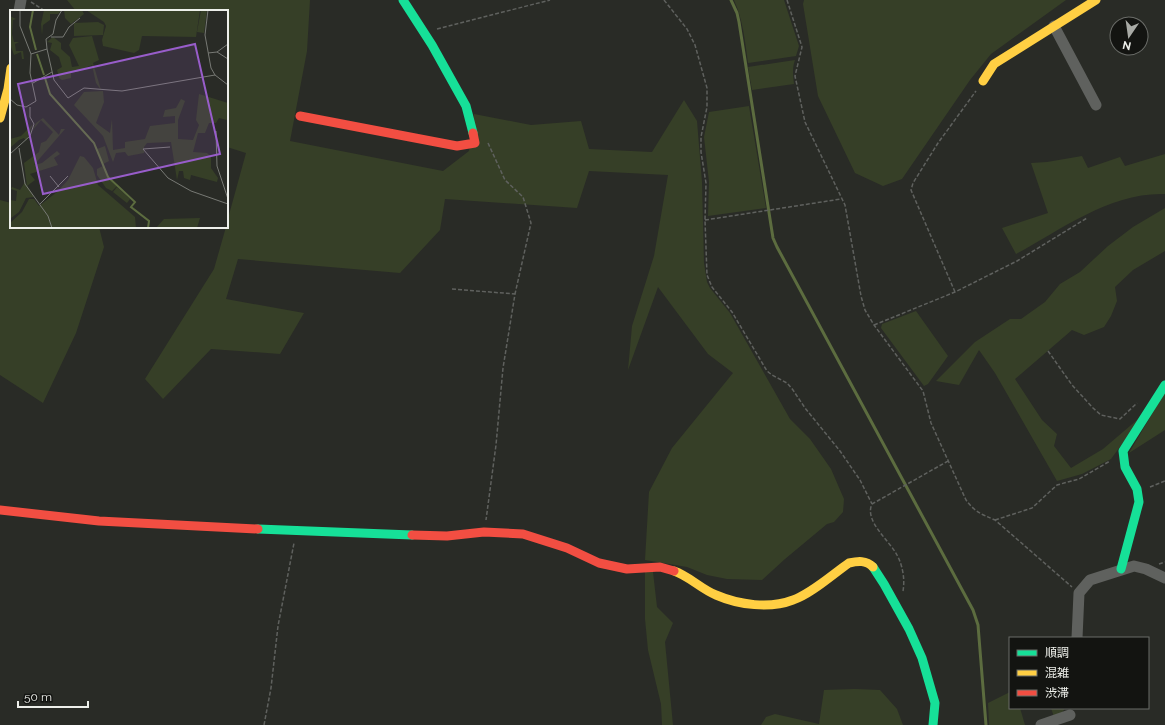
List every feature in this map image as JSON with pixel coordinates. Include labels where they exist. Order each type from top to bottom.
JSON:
[{"type":"street","points":[[19,10],[21,0]]},
{"type":"street","points":[[300,116],[457,146],[474,142],[466,106],[432,45],[403,0]]},
{"type":"street","points":[[983,81],[994,64],[1096,0]]},
{"type":"street","points":[[1054,26],[1096,105]]},
{"type":"street","points":[[0,118],[8,89],[10,75]]},
{"type":"street","points":[[1121,569],[1139,502],[1137,492],[1123,459],[1123,452],[1165,385]]},
{"type":"street","points":[[0,510],[99,521],[433,536],[484,532],[523,534],[567,548],[600,563],[627,570],[660,567],[676,571],[703,589],[717,596],[757,605],[778,604],[794,600],[849,563],[857,561],[864,562],[871,565],[884,584],[922,658],[935,703],[933,725]]},
{"type":"street","points":[[1077,637],[1079,593],[1090,580],[1134,566],[1146,569],[1165,578]]},
{"type":"street","points":[[1041,725],[1070,716]]},
{"type":"path","points":[[28,0],[43,10]]},
{"type":"path","points":[[423,32],[550,0]]},
{"type":"path","points":[[664,0],[687,29],[695,45],[707,88],[707,107],[701,138],[701,152],[706,183],[705,220],[707,275],[712,287],[732,312],[767,371],[787,383],[840,451],[860,480],[872,504]]},
{"type":"path","points":[[787,0],[802,47],[795,76],[805,122],[844,205],[865,310],[874,325],[923,391],[931,423],[966,500],[973,510],[995,520],[1079,593]]},
{"type":"path","points":[[955,292],[911,190],[913,183],[938,143],[983,81]]},
{"type":"path","points":[[484,532],[496,445],[503,368],[515,294],[531,223],[523,197],[505,180],[488,142]]},
{"type":"path","points":[[705,220],[841,198]]},
{"type":"path","points":[[874,325],[955,292],[1017,261],[1087,218]]},
{"type":"path","points":[[452,290],[515,294]]},
{"type":"path","points":[[1048,351],[1072,385],[1101,415],[1120,418],[1141,400]]},
{"type":"path","points":[[995,520],[1032,508],[1057,485],[1079,479],[1110,462],[1123,459]]},
{"type":"path","points":[[896,606],[902,594],[904,577],[898,556],[887,539],[875,525],[869,509],[872,504],[948,461]]},
{"type":"path","points":[[1137,492],[1165,481]]},
{"type":"path","points":[[264,725],[271,688],[278,626],[296,530]]},
{"type":"green space","points":[[67,0],[310,0],[307,51],[290,141],[443,171],[469,151],[474,114],[531,125],[581,121],[589,149],[652,152],[684,100],[697,121],[702,182],[704,263],[707,282],[730,313],[790,419],[810,439],[831,469],[844,499],[843,512],[834,522],[827,524],[762,580],[727,579],[707,575],[687,567],[645,560],[649,492],[672,448],[733,373],[708,354],[658,287],[628,370],[632,326],[654,256],[668,175],[589,171],[577,208],[445,199],[440,230],[400,273],[238,259],[226,299],[304,313],[280,354],[211,349],[163,399],[145,379],[214,269],[226,228],[228,228],[228,218],[246,153],[228,147],[228,10],[75,10]]},
{"type":"green space","points":[[734,0],[784,0],[799,46],[796,56],[748,63],[742,23]]},
{"type":"green space","points":[[804,0],[1066,0],[991,54],[970,80],[902,179],[883,186],[855,173],[818,96],[803,4]]},
{"type":"green space","points":[[795,60],[793,69],[794,84],[752,90],[748,67]]},
{"type":"green space","points":[[749,106],[766,208],[708,216],[709,182],[704,137],[709,112]]},
{"type":"green space","points":[[1165,154],[1165,194],[1145,195],[1125,199],[1106,206],[1069,224],[1016,254],[1002,228],[1048,213],[1031,163],[1082,156],[1088,168],[1120,157],[1125,166]]},
{"type":"green space","points":[[0,200],[10,203],[10,228],[99,228],[104,247],[76,333],[43,403],[0,375]]},
{"type":"green space","points":[[1165,208],[1165,251],[1133,270],[1115,287],[1117,301],[1111,316],[1104,327],[1084,335],[1072,330],[1015,379],[1042,420],[1057,434],[1054,446],[1071,468],[1103,449],[1144,414],[1111,459],[1082,474],[1057,481],[995,373],[979,350],[959,385],[936,381],[975,342],[1010,319],[1021,319],[1045,302],[1060,284],[1080,272],[1108,246],[1133,227]]},
{"type":"green space","points":[[916,311],[948,356],[928,384],[924,386],[881,328],[882,324]]},
{"type":"green space","points":[[1165,392],[1165,430],[1129,453]]},
{"type":"green space","points":[[645,572],[653,572],[657,607],[673,623],[665,642],[673,725],[662,725],[661,704],[648,650],[645,619]]},
{"type":"green space","points":[[824,690],[880,690],[897,709],[903,725],[761,725],[766,717],[775,714],[819,724]]},
{"type":"green space","points":[[1009,692],[1009,709],[1020,709],[1025,725],[989,725],[988,703]]},
{"type":"green space","points":[[1051,709],[1064,709],[1062,713],[1054,717]]},
{"type":"waterway","points":[[731,0],[739,22],[773,238],[973,610],[978,625],[986,725]]},
{"type":"traffic: fast","points":[[403,0],[432,45],[466,106],[473,133]]},
{"type":"traffic: fast","points":[[1121,569],[1139,502],[1137,489],[1125,467],[1123,451],[1165,385]]},
{"type":"traffic: fast","points":[[258,529],[412,535]]},
{"type":"traffic: fast","points":[[873,567],[909,629],[922,658],[935,703],[933,725]]},
{"type":"traffic: slow","points":[[983,81],[994,64],[1096,0]]},
{"type":"traffic: slow","points":[[0,118],[8,89],[10,75]]},
{"type":"traffic: slow","points":[[674,571],[711,592],[725,598],[754,605],[765,605],[784,603],[800,597],[814,589],[849,563],[862,562],[868,563],[873,567]]},
{"type":"traffic: jam","points":[[300,116],[457,146],[475,143],[473,133]]},
{"type":"traffic: jam","points":[[0,510],[99,521],[258,529]]},
{"type":"traffic: jam","points":[[412,535],[447,536],[484,532],[523,534],[567,548],[599,563],[627,569],[660,567],[674,571]]}]
